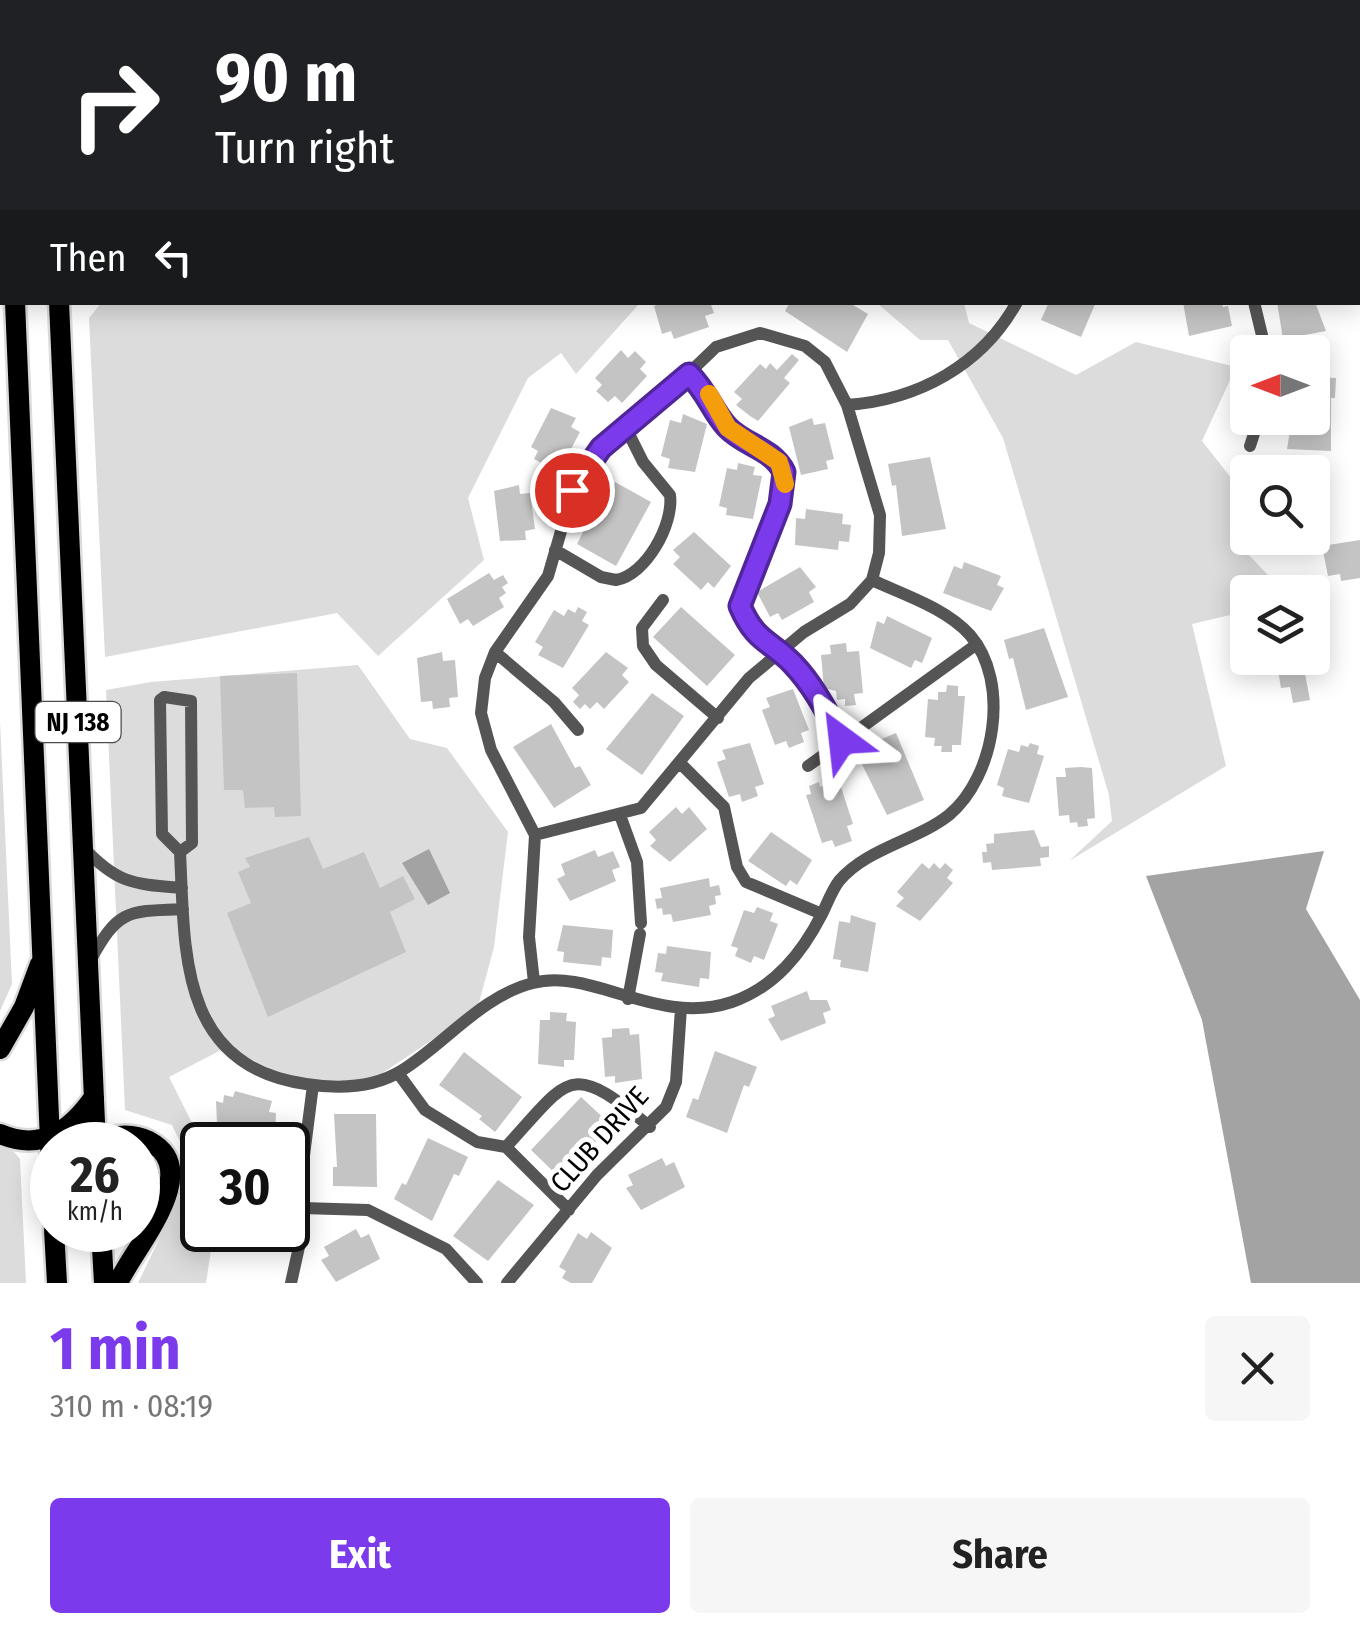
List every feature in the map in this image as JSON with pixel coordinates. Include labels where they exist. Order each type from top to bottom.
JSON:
[{"type":"highway","name":"NJ 138","points":[[15,305],[49,1122]]},
{"type":"highway","name":"NJ 138","points":[[59,305],[93,1122]]},
{"type":"highway","points":[[0,1049],[24,1007],[44,952]]},
{"type":"highway","points":[[77,1122],[94,1097]]},
{"type":"highway","points":[[0,1134],[30,1139]]},
{"type":"highway","points":[[160,1151],[172,1176],[160,1210]]},
{"type":"highway","points":[[55,1252],[57,1283]]},
{"type":"highway","points":[[102,1252],[104,1283]]},
{"type":"highway","points":[[118,1283],[136,1252]]},
{"type":"street","points":[[848,405],[895,400],[944,378],[994,334],[1015,305]]},
{"type":"street","points":[[1255,305],[1262,335]]},
{"type":"street","points":[[534,982],[529,924],[535,834],[486,736],[482,696],[495,652],[535,601],[580,476],[625,426],[689,374],[705,355],[731,340],[779,335],[805,346],[824,362],[848,405],[880,515],[872,580],[850,604],[778,653],[641,808],[535,834]]},
{"type":"street","points":[[689,374],[710,396],[728,428],[771,454],[784,472],[780,504],[740,606],[758,637],[804,677],[842,740]]},
{"type":"street","points":[[555,550],[601,577],[616,580],[637,569],[657,542],[668,516],[670,496],[643,462],[625,426]]},
{"type":"street","points":[[1250,446],[1254,435]]},
{"type":"street","points":[[180,852],[192,843],[190,701],[164,697],[160,700],[162,834],[180,852],[186,970],[208,1022],[226,1044],[262,1071],[313,1085],[355,1086],[398,1073],[495,1000],[534,982],[573,984],[681,1008],[712,1007],[765,986],[796,958],[838,882],[855,867],[935,824],[970,790],[986,756],[992,717],[988,670],[977,644],[961,626],[872,580]]},
{"type":"street","points":[[663,600],[642,628],[647,654],[718,718]]},
{"type":"street","points":[[808,766],[977,644]]},
{"type":"street","points":[[495,652],[554,702],[578,730]]},
{"type":"street","points":[[681,764],[724,807],[737,866],[746,882],[822,914]]},
{"type":"street","points":[[620,815],[638,862],[640,928],[628,998]]},
{"type":"street","points":[[83,846],[105,870],[130,883],[182,888]]},
{"type":"street","points":[[88,964],[111,923],[141,910],[183,909]]},
{"type":"street","name":"CLUB DRIVE","points":[[507,1283],[597,1176],[666,1107],[676,1082],[681,1008]]},
{"type":"street","points":[[398,1073],[425,1110],[477,1142],[506,1147],[569,1210]]},
{"type":"street","points":[[506,1147],[548,1098],[571,1083],[596,1084],[650,1127]]},
{"type":"street","points":[[308,1122],[313,1085]]},
{"type":"street","points":[[310,1208],[368,1210],[446,1249],[477,1283]]},
{"type":"street","points":[[291,1283],[300,1252]]},
{"type":"shaded area","points":[[100,305],[638,305],[576,374],[561,353],[528,378],[468,498],[484,560],[378,656],[337,613],[105,657],[89,318]]},
{"type":"shaded area","points":[[879,305],[964,305],[969,323],[1076,375],[1136,342],[1230,366],[1230,380],[1202,441],[1230,476],[1230,555],[1249,555],[1268,575],[1230,575],[1230,615],[1192,624],[1226,766],[1069,861],[1112,821],[1109,795],[1003,438],[948,340],[920,340]]},
{"type":"shaded area","points":[[358,665],[410,739],[447,748],[508,832],[494,947],[477,1010],[369,1082],[312,1090],[227,1047],[169,1077],[192,1122],[180,1122],[180,1142],[172,1125],[125,1110],[106,690],[151,682]]},
{"type":"shaded area","points":[[0,721],[12,984],[0,1011]]},
{"type":"shaded area","points":[[429,849],[450,893],[428,905],[402,863]]},
{"type":"shaded area","points":[[1324,851],[1306,909],[1360,1000],[1360,1283],[1251,1283],[1202,1020],[1146,876]]},
{"type":"shaded area","points":[[0,1135],[20,1159],[26,1283],[0,1283]]},
{"type":"shaded area","points":[[180,1196],[180,1252],[211,1252],[206,1283],[138,1283],[153,1252],[160,1252],[160,1237]]},
{"type":"building","points":[[711,305],[714,313],[705,316],[709,327],[674,339],[671,331],[662,334],[654,306]]},
{"type":"building","points":[[788,305],[853,305],[868,314],[847,352],[785,311]]},
{"type":"building","points":[[1048,305],[1095,305],[1081,337],[1041,320]]},
{"type":"building","points":[[1184,305],[1228,306],[1232,326],[1189,336]]},
{"type":"building","points":[[1277,305],[1316,305],[1326,331],[1282,335]]},
{"type":"building","points":[[621,350],[628,358],[635,351],[646,362],[640,369],[647,376],[622,403],[615,396],[608,402],[596,391],[602,385],[595,378]]},
{"type":"building","points":[[792,354],[799,360],[784,378],[790,383],[758,421],[736,405],[742,399],[734,392],[760,364],[766,369],[770,363],[777,370]]},
{"type":"building","points":[[1330,378],[1336,378],[1335,398],[1331,398],[1331,451],[1287,449],[1289,435],[1330,435]]},
{"type":"building","points":[[551,408],[576,418],[571,427],[580,432],[563,464],[553,459],[549,467],[534,459],[538,451],[531,447]]},
{"type":"building","points":[[683,414],[707,424],[695,472],[668,468],[670,459],[661,456],[670,420],[681,423]]},
{"type":"building","points":[[812,418],[814,425],[825,423],[834,459],[826,461],[828,469],[801,475],[789,427]]},
{"type":"building","points":[[930,457],[946,529],[902,536],[896,485],[892,486],[888,464]]},
{"type":"building","points":[[738,463],[755,467],[753,475],[762,476],[753,519],[726,515],[727,508],[719,506],[727,468],[737,470]]},
{"type":"building","points":[[615,482],[651,502],[616,566],[577,544],[586,526],[591,528]]},
{"type":"building","points":[[519,485],[520,494],[530,493],[535,529],[525,531],[526,540],[500,541],[494,491]]},
{"type":"building","points":[[806,509],[843,514],[842,524],[851,525],[849,542],[839,541],[838,550],[795,545],[796,518],[805,519]]},
{"type":"building","points":[[694,532],[731,566],[714,588],[708,582],[701,590],[673,564],[680,557],[673,550]]},
{"type":"building","points":[[1360,540],[1360,578],[1341,581],[1340,574],[1328,575],[1324,555],[1330,555],[1330,545]]},
{"type":"building","points":[[964,562],[1001,576],[997,585],[1004,588],[991,611],[943,593],[954,566],[962,569]]},
{"type":"building","points":[[800,567],[816,587],[809,592],[814,602],[782,620],[778,613],[770,617],[757,592]]},
{"type":"building","points":[[489,573],[494,580],[503,575],[508,583],[502,587],[506,593],[499,598],[504,607],[473,626],[468,619],[460,624],[447,599]]},
{"type":"building","points":[[578,607],[587,612],[582,621],[589,625],[563,668],[538,655],[543,647],[535,642],[554,610],[564,616],[568,609],[575,613]]},
{"type":"building","points":[[681,607],[735,655],[707,686],[653,637]]},
{"type":"building","points":[[887,616],[932,638],[922,663],[915,660],[911,668],[870,648],[877,621],[884,624]]},
{"type":"building","points":[[1044,628],[1068,697],[1026,710],[1013,658],[1009,659],[1004,640]]},
{"type":"building","points":[[846,643],[847,652],[859,651],[863,693],[854,694],[856,705],[845,706],[845,699],[837,700],[836,691],[824,688],[821,655],[831,654],[830,645]]},
{"type":"building","points":[[442,652],[443,661],[455,660],[458,697],[449,698],[450,707],[433,709],[432,701],[421,702],[417,658]]},
{"type":"building","points":[[606,652],[628,668],[622,675],[629,682],[604,709],[597,702],[590,709],[585,704],[580,709],[573,702],[579,695],[572,688]]},
{"type":"building","points":[[297,673],[301,816],[275,817],[274,807],[245,808],[243,790],[224,790],[220,676]]},
{"type":"building","points":[[1279,675],[1305,675],[1310,700],[1293,703],[1290,687],[1281,688]]},
{"type":"building","points":[[947,685],[958,686],[958,696],[965,696],[961,745],[952,745],[952,752],[941,752],[942,746],[934,746],[935,738],[925,737],[928,699],[938,700],[938,692],[946,692]]},
{"type":"building","points":[[793,689],[809,730],[801,733],[804,742],[789,748],[786,741],[775,745],[762,710],[770,707],[766,698]]},
{"type":"building","points":[[652,693],[684,716],[642,775],[606,749]]},
{"type":"building","points":[[551,724],[575,768],[580,766],[591,785],[554,808],[513,747]]},
{"type":"building","points":[[896,733],[924,800],[887,815],[855,750]]},
{"type":"building","points":[[750,743],[764,784],[755,787],[758,796],[742,802],[740,794],[729,797],[717,762],[726,759],[722,750]]},
{"type":"building","points":[[1030,743],[1039,746],[1037,754],[1044,756],[1029,803],[1002,796],[1004,788],[997,785],[1008,749],[1019,752],[1021,745],[1028,747]]},
{"type":"building","points":[[1065,768],[1092,768],[1095,818],[1087,819],[1088,826],[1078,827],[1077,822],[1070,823],[1069,815],[1059,816],[1056,777],[1066,777]]},
{"type":"building","points":[[819,782],[820,787],[828,784],[831,791],[841,787],[853,824],[847,826],[852,841],[835,847],[832,840],[822,843],[806,795],[811,794],[809,786]]},
{"type":"building","points":[[676,807],[682,814],[689,807],[707,829],[670,862],[650,846],[656,840],[649,832]]},
{"type":"building","points":[[1034,830],[1041,847],[1049,846],[1049,857],[1040,858],[1041,866],[992,870],[991,862],[983,863],[982,852],[987,852],[986,844],[994,843],[994,834]]},
{"type":"building","points":[[771,832],[812,860],[797,885],[790,880],[786,886],[748,861]]},
{"type":"building","points":[[309,837],[323,869],[364,852],[380,888],[403,876],[415,899],[390,912],[406,952],[268,1017],[227,913],[251,903],[238,872],[250,867],[245,858]]},
{"type":"building","points":[[595,850],[598,857],[613,851],[620,867],[612,870],[616,881],[570,901],[557,879],[565,875],[561,864]]},
{"type":"building","points":[[922,863],[929,869],[934,863],[940,869],[945,863],[953,870],[947,878],[953,883],[920,921],[896,906],[904,898],[897,892]]},
{"type":"building","points":[[709,878],[710,887],[719,885],[721,895],[715,896],[716,904],[709,906],[711,915],[673,922],[671,914],[663,915],[662,908],[657,909],[655,899],[662,898],[660,888]]},
{"type":"building","points":[[757,907],[773,913],[770,921],[778,924],[764,960],[754,956],[751,963],[735,956],[738,948],[731,946],[744,910],[754,913]]},
{"type":"building","points":[[851,915],[876,923],[868,972],[840,967],[841,960],[833,959],[839,921],[850,923]]},
{"type":"building","points":[[563,925],[613,930],[611,958],[602,957],[601,966],[563,962],[564,952],[557,951]]},
{"type":"building","points":[[667,946],[711,952],[709,979],[700,978],[699,987],[661,981],[663,973],[655,972],[658,953],[666,954]]},
{"type":"building","points":[[807,991],[810,1000],[827,1000],[831,1010],[823,1013],[826,1023],[781,1041],[768,1019],[775,1016],[771,1006]]},
{"type":"building","points":[[550,1012],[567,1013],[566,1021],[576,1022],[574,1060],[564,1060],[564,1067],[538,1064],[540,1020],[550,1020]]},
{"type":"building","points":[[629,1028],[630,1035],[639,1034],[642,1079],[615,1083],[615,1076],[605,1077],[602,1038],[612,1037],[612,1029]]},
{"type":"building","points":[[715,1051],[757,1067],[749,1087],[744,1085],[727,1133],[686,1117],[693,1098],[698,1100]]},
{"type":"building","points":[[464,1052],[522,1097],[495,1132],[479,1119],[482,1116],[439,1085]]},
{"type":"building","points":[[235,1091],[272,1101],[269,1112],[276,1113],[276,1122],[217,1122],[216,1101],[223,1103],[224,1095],[233,1097]]},
{"type":"building","points":[[581,1097],[611,1125],[561,1179],[531,1150]]},
{"type":"building","points":[[334,1114],[376,1114],[377,1187],[333,1186],[333,1167],[337,1167]]},
{"type":"building","points":[[428,1138],[468,1157],[459,1176],[454,1174],[432,1221],[394,1199],[402,1183],[406,1185]]},
{"type":"building","points":[[662,1158],[666,1166],[674,1162],[685,1187],[641,1210],[626,1188],[633,1185],[628,1175]]},
{"type":"building","points":[[498,1180],[534,1205],[488,1261],[453,1236]]},
{"type":"building","points":[[356,1229],[361,1238],[369,1234],[380,1259],[336,1282],[321,1260],[329,1256],[324,1247]]},
{"type":"building","points":[[591,1232],[612,1248],[592,1283],[571,1283],[562,1278],[566,1271],[559,1267],[578,1233],[587,1239]]},
{"type":"slow traffic","points":[[709,394],[728,428],[779,462],[785,484]]},
{"type":"route","points":[[572,490],[601,448],[689,374],[710,396],[728,428],[771,454],[784,472],[785,490],[741,594],[740,606],[764,644],[791,661],[804,677],[842,740]]}]
